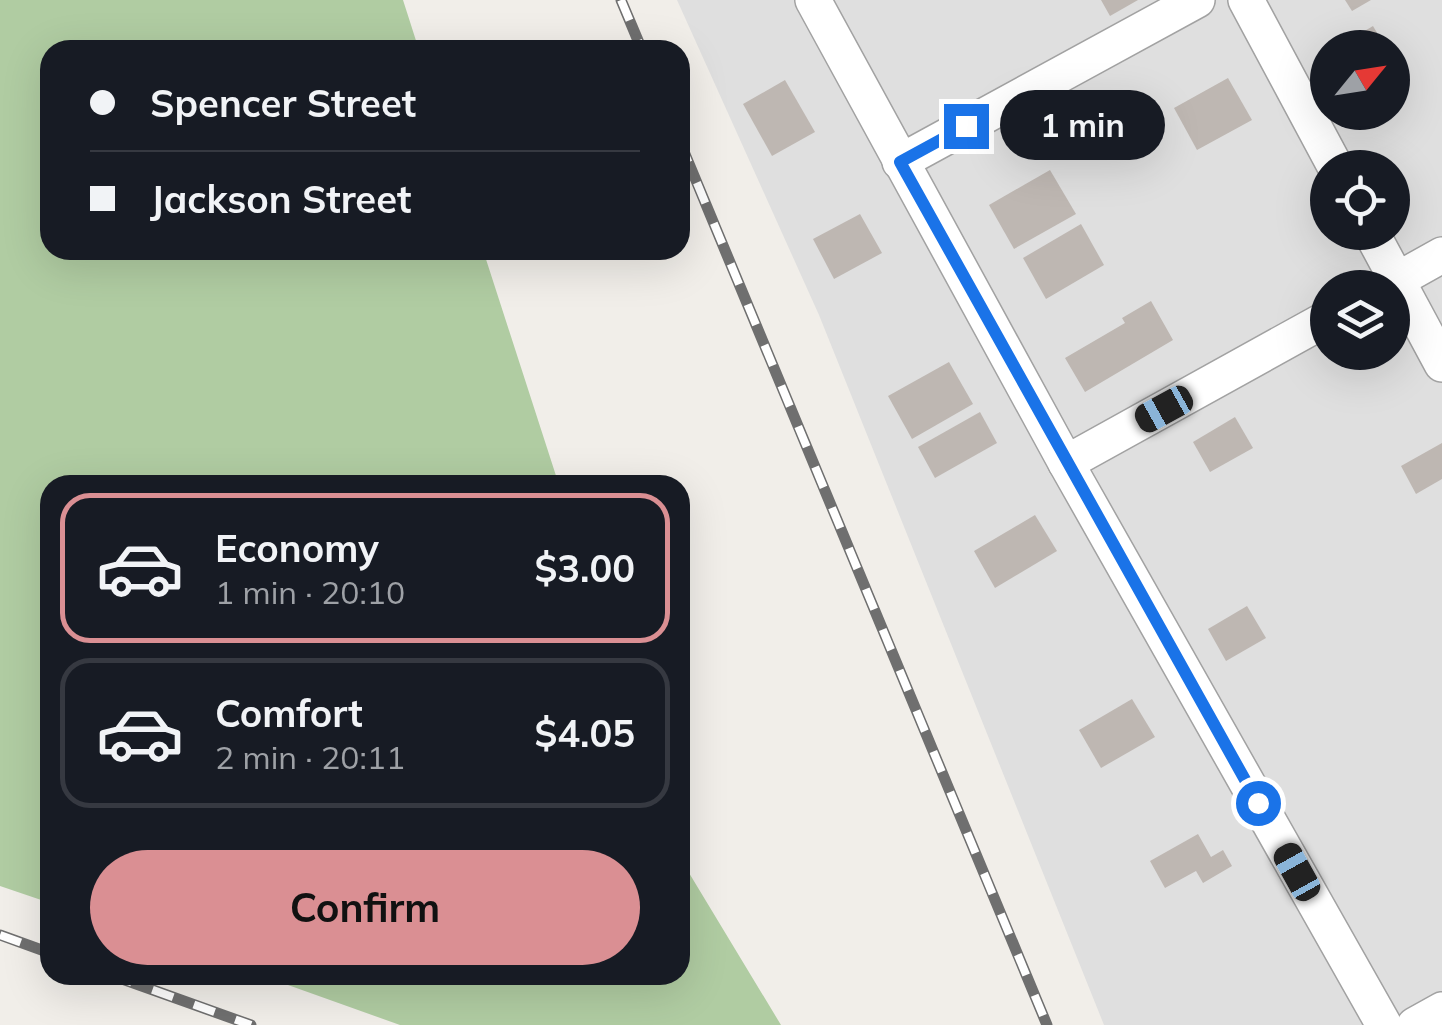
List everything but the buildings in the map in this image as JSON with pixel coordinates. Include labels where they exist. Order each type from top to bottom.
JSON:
[{"type":"street","points":[[813,0],[1066,463],[1384,1025]]},
{"type":"street","points":[[900,162],[1197,0]]},
{"type":"street","points":[[1246,0],[1326,150]]},
{"type":"street","points":[[1410,273],[1442,255]]},
{"type":"street","points":[[1410,315],[1442,364]]},
{"type":"street","points":[[1066,463],[1310,328]]},
{"type":"street","points":[[1415,1025],[1442,1010]]},
{"type":"shaded area","points":[[677,0],[1442,0],[1442,1025],[1104,1025],[819,315]]},
{"type":"green space","points":[[0,0],[403,0],[416,40],[40,40],[40,260],[486,260],[556,475],[40,475],[40,900],[0,886]]},
{"type":"green space","points":[[690,875],[781,1025],[400,1025],[288,985],[690,985]]},
{"type":"railway","points":[[621,0],[638,40]]},
{"type":"railway","points":[[690,166],[1047,1025]]},
{"type":"railway","points":[[0,935],[40,949]]},
{"type":"railway","points":[[139,985],[251,1025]]},
{"type":"route","points":[[966,126],[900,162],[1258,803]]}]
